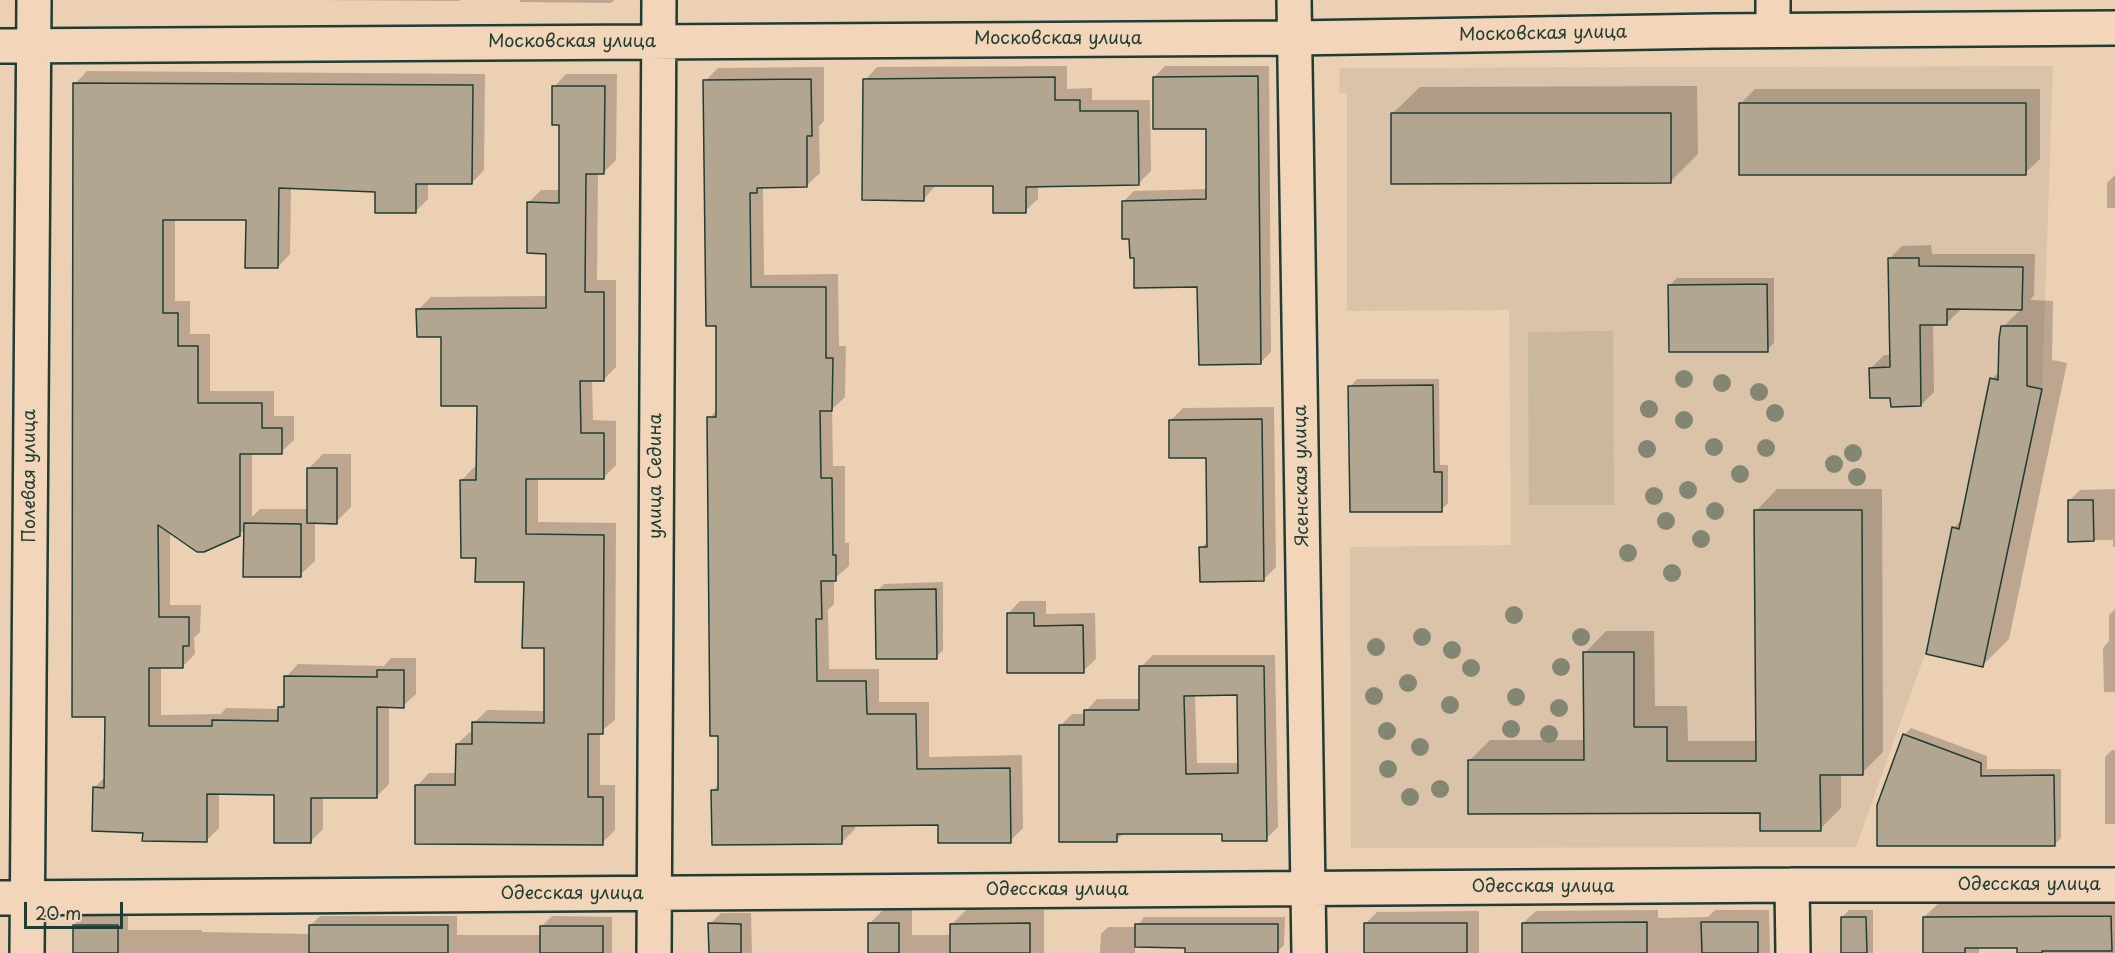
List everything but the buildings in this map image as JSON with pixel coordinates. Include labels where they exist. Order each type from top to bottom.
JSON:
[{"type":"street","name":"Полевая улица","points":[[27,953],[14,898],[34,0]]},
{"type":"street","name":"улица Седина","points":[[654,953],[659,0]]},
{"type":"street","name":"Ясенская улица","points":[[1294,0],[1309,953]]},
{"type":"street","name":"Московская улица","points":[[0,46],[1295,38],[1773,15],[2115,28]]},
{"type":"street","name":"Одесская улица","points":[[14,898],[1792,885],[2115,885]]},
{"type":"street","points":[[1792,885],[1793,953]]},
{"type":"shaded area","points":[[2053,66],[2042,389],[1983,667],[1925,654],[1856,847],[1351,848],[1350,547],[1511,545],[1509,310],[1347,311],[1347,93],[1339,93],[1340,68]]},
{"type":"shaded area","points":[[1613,331],[1614,505],[1529,505],[1528,332]]}]
